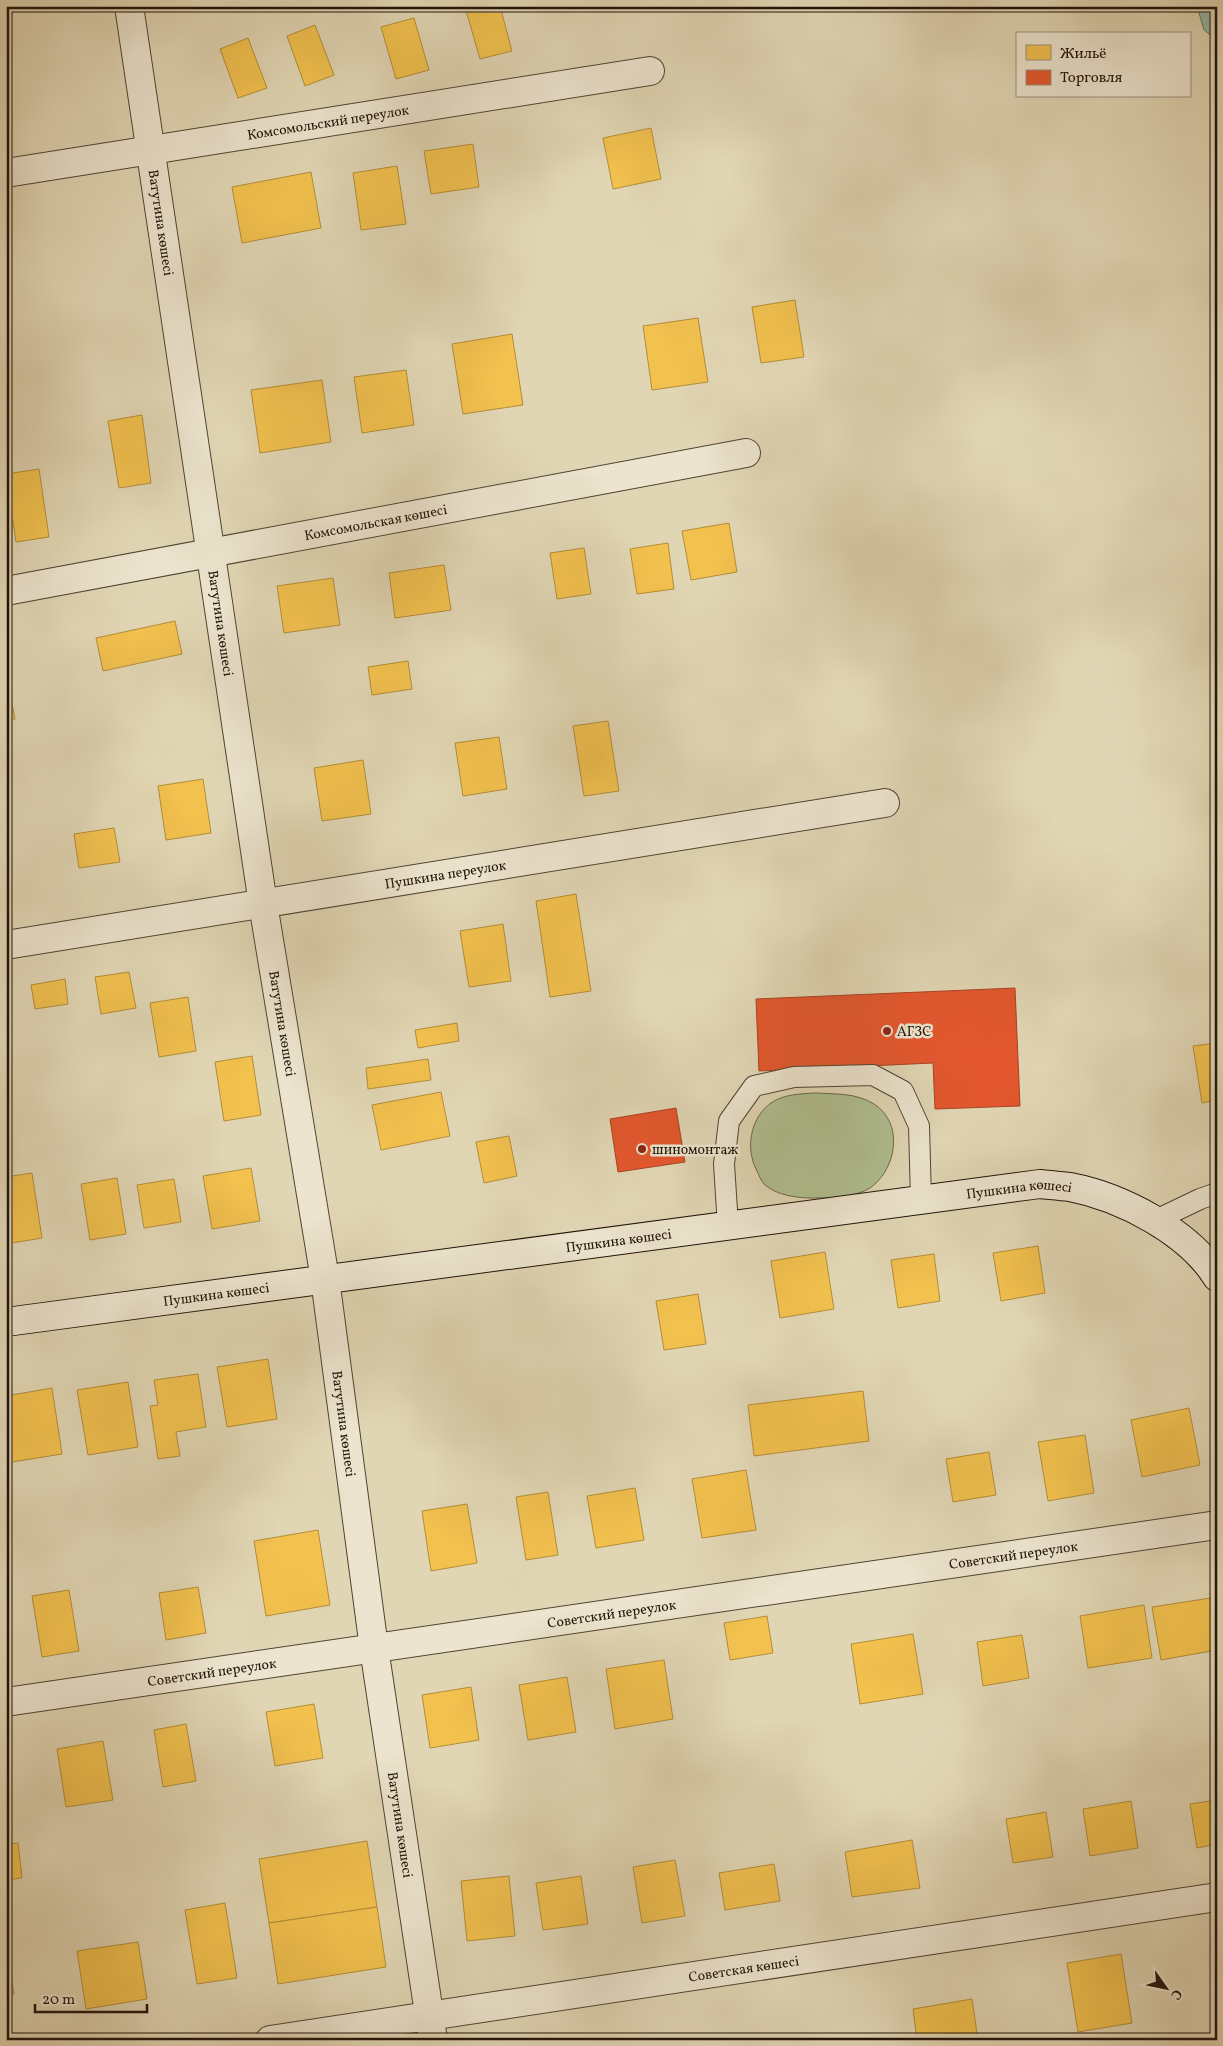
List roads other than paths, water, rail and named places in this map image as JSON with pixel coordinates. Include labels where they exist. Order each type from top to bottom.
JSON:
[{"type":"street","name":"Ватутина көшесі","points":[[129,6],[263,904],[325,1280],[374,1648],[431,2028]]},
{"type":"street","name":"Комсомольский переулок","points":[[6,173],[650,71]]},
{"type":"street","name":"Комсомольская көшесі","points":[[6,591],[746,453]]},
{"type":"street","name":"Пушкина переулок","points":[[6,946],[885,803]]},
{"type":"street","name":"Пушкина көшесі","points":[[6,1322],[1040,1184],[1071,1187],[1140,1212],[1179,1237],[1213,1271]]},
{"type":"street","name":"Советский переулок","points":[[6,1702],[1217,1525]]},
{"type":"street","name":"Советская көшесі","points":[[270,2040],[431,2028],[1217,1897]]},
{"type":"lane","points":[[728,1226],[724,1164],[729,1121],[754,1086],[794,1077],[873,1075],[903,1091],[919,1126],[922,1200]]},
{"type":"lane","points":[[1154,1221],[1200,1199],[1217,1194]]},
{"type":"place","name":"АГЗС","points":[[887,1031]]},
{"type":"place","name":"шиномонтаж","points":[[642,1149]]}]
